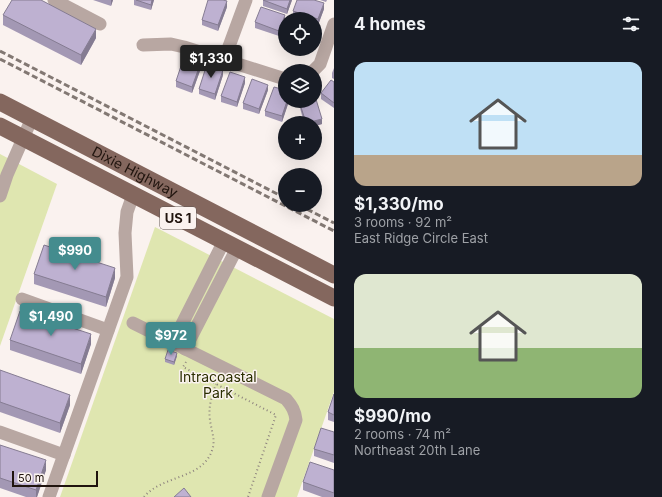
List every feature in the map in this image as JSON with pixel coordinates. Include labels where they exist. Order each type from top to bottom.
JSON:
[{"type":"main road","name":"Dixie Highway","points":[[0,102],[334,274]]},
{"type":"main road","name":"Dixie Highway","points":[[0,126],[334,298]]},
{"type":"street","points":[[224,60],[246,0]]},
{"type":"street","points":[[62,2],[100,24]]},
{"type":"street","points":[[320,64],[334,24]]},
{"type":"street","points":[[143,45],[171,44],[184,47],[278,77]]},
{"type":"street","points":[[0,196],[4,174],[32,118]]},
{"type":"street","points":[[49,497],[127,277],[125,233],[127,212],[133,195]]},
{"type":"street","points":[[172,342],[201,286],[230,245]]},
{"type":"street","points":[[186,354],[214,293],[230,245]]},
{"type":"street","points":[[201,286],[214,293]]},
{"type":"street","points":[[22,299],[108,330]]},
{"type":"street","points":[[133,323],[172,342],[186,354],[286,399],[291,405],[295,412],[296,420],[268,497]]},
{"type":"street","points":[[0,432],[64,455]]},
{"type":"path","points":[[186,354],[183,367],[276,415],[248,497]]},
{"type":"path","points":[[144,497],[155,487],[199,468],[206,462],[213,447],[214,439],[209,408],[216,384]]},
{"type":"green space","points":[[0,154],[57,184],[0,346]]},
{"type":"green space","name":"Intracoastal Park","points":[[155,227],[334,319],[334,392],[297,497],[60,497]]},
{"type":"building","points":[[12,0],[41,0],[96,29],[81,55],[3,15]]},
{"type":"building","points":[[136,0],[152,0],[151,5]]},
{"type":"building","points":[[208,0],[227,1],[218,25],[202,20]]},
{"type":"building","points":[[263,0],[290,0],[287,9]]},
{"type":"building","points":[[297,0],[314,0],[324,3],[321,12],[293,11]]},
{"type":"building","points":[[261,7],[278,13],[278,31],[255,22]]},
{"type":"building","points":[[184,57],[201,62],[192,87],[176,81]]},
{"type":"building","points":[[207,64],[223,70],[215,94],[199,89]]},
{"type":"building","points":[[230,72],[245,77],[237,102],[221,96]]},
{"type":"building","points":[[252,79],[268,85],[259,109],[243,103]]},
{"type":"building","points":[[331,80],[334,82],[334,103],[322,94]]},
{"type":"building","points":[[274,87],[278,88],[278,108],[285,108],[282,116],[265,111]]},
{"type":"building","points":[[301,108],[319,108],[321,116],[304,116]]},
{"type":"building","points":[[44,245],[115,268],[106,297],[34,274]]},
{"type":"building","points":[[20,311],[91,334],[81,364],[10,340]]},
{"type":"building","points":[[168,350],[177,353],[174,362],[165,359]]},
{"type":"building","points":[[0,370],[70,395],[60,423],[0,402]]},
{"type":"building","points":[[334,394],[334,415],[328,412]]},
{"type":"building","points":[[321,428],[334,432],[334,455],[314,449]]},
{"type":"building","points":[[0,445],[46,460],[36,490],[0,478]]},
{"type":"building","points":[[310,462],[334,470],[334,493],[303,482]]},
{"type":"building","points":[[184,488],[191,497],[174,497]]},
{"type":"railway","points":[[0,51],[278,194]]},
{"type":"railway","points":[[0,59],[334,231]]},
{"type":"railway","points":[[313,212],[334,223]]}]
